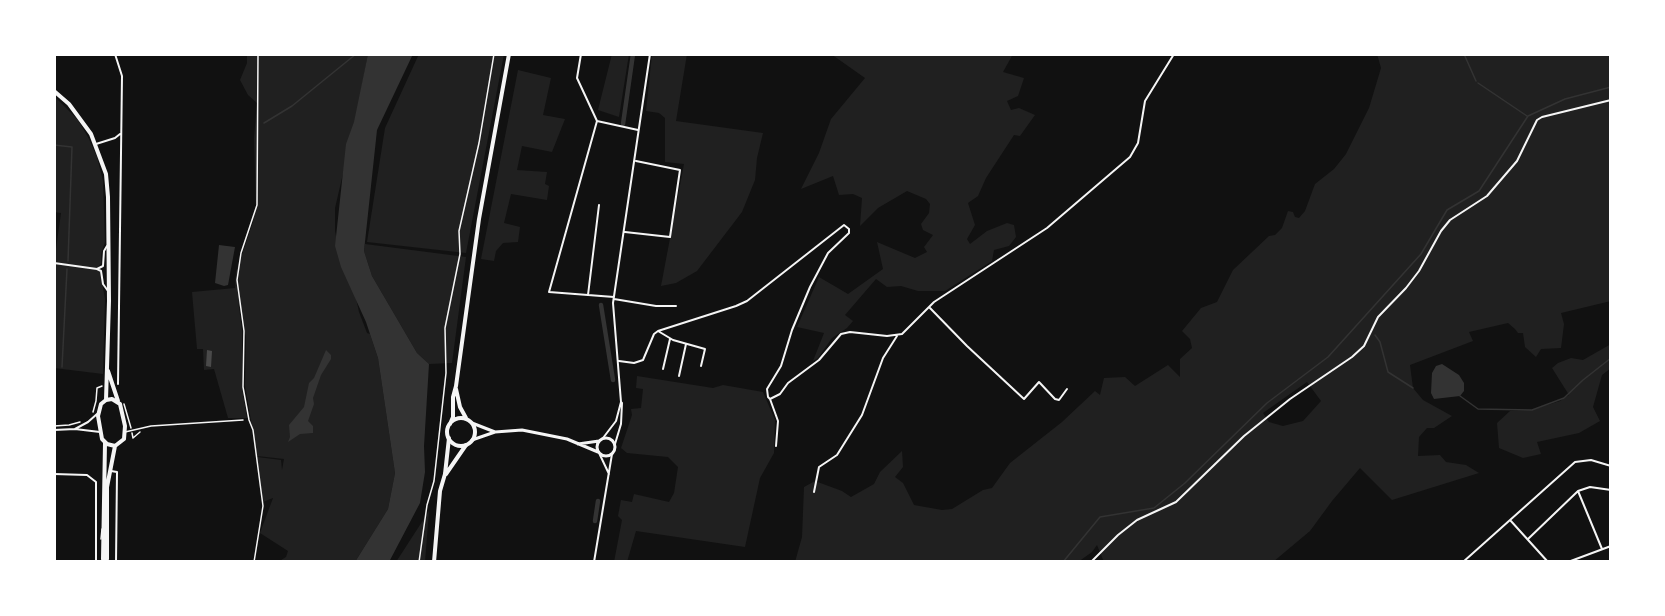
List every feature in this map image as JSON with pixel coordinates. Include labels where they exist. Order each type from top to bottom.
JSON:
[{"type":"main road","points":[[434,562],[440,491],[445,474],[448,433],[453,417],[453,397],[479,219],[509,54]]},
{"type":"main road","points":[[54,91],[81,119],[96,144],[108,186],[109,293],[106,400]]},
{"type":"main road","points":[[105,443],[115,446],[122,442],[125,433],[122,407],[118,402],[108,371]]},
{"type":"main road","points":[[445,474],[472,440],[475,431],[460,407],[456,386]]},
{"type":"main road","points":[[105,562],[103,545],[105,443],[100,432],[98,413],[101,404],[106,400],[112,399],[118,402]]},
{"type":"main road","points":[[450,424],[458,418],[467,419]]},
{"type":"main road","points":[[449,438],[454,444],[466,445]]},
{"type":"main road","points":[[105,562],[107,559],[107,488],[115,446]]},
{"type":"street","points":[[115,54],[122,76],[118,384]]},
{"type":"street","points":[[581,54],[578,78],[597,121],[549,292],[614,298],[656,306],[676,306]]},
{"type":"street","points":[[594,562],[612,454],[615,450],[623,409],[614,298],[650,54]]},
{"type":"street","points":[[770,399],[780,394],[788,383],[819,360],[842,334],[850,332],[897,336],[906,332],[929,307],[1047,228],[1130,158],[1138,143],[1145,101],[1174,54]]},
{"type":"street","points":[[1090,562],[1137,520],[1176,502],[1244,436],[1290,399],[1352,357],[1364,346],[1378,317],[1419,271],[1441,231],[1450,220],[1487,196],[1517,161],[1537,120],[1611,100]]},
{"type":"street","points":[[597,121],[638,130]]},
{"type":"street","points":[[96,144],[120,134]]},
{"type":"street","points":[[625,232],[670,237],[680,170],[635,161]]},
{"type":"street","points":[[588,296],[599,205]]},
{"type":"street","points":[[619,361],[634,363],[643,360],[654,334],[658,331],[747,301],[840,226],[846,225],[849,233],[828,253],[797,317],[781,366],[767,389],[766,394],[778,421],[777,446]]},
{"type":"street","points":[[97,269],[103,266],[104,251],[108,243]]},
{"type":"street","points":[[54,263],[102,271],[103,284],[109,293]]},
{"type":"street","points":[[929,307],[1024,399],[1039,382],[1055,399],[1059,399],[1067,389]]},
{"type":"street","points":[[658,331],[670,339],[705,349],[701,366]]},
{"type":"street","points":[[814,492],[819,467],[837,455],[862,415],[883,358],[897,336]]},
{"type":"street","points":[[663,369],[670,339]]},
{"type":"street","points":[[679,376],[686,344]]},
{"type":"street","points":[[609,474],[597,445],[616,421],[621,402]]},
{"type":"street","points":[[75,429],[98,413]]},
{"type":"street","points":[[471,423],[495,432]]},
{"type":"street","points":[[54,428],[100,432]]},
{"type":"street","points":[[472,440],[495,432],[522,430],[550,435],[606,456],[612,454]]},
{"type":"street","points":[[578,444],[608,438],[615,444]]},
{"type":"street","points":[[1463,562],[1575,462],[1591,460],[1611,466]]},
{"type":"street","points":[[111,471],[117,472],[116,562]]},
{"type":"street","points":[[54,474],[87,475],[96,482],[96,562]]},
{"type":"street","points":[[1528,539],[1578,491],[1590,487],[1611,490]]},
{"type":"street","points":[[1578,491],[1602,549]]},
{"type":"street","points":[[1510,519],[1548,562]]},
{"type":"street","points":[[1568,562],[1611,546]]},
{"type":"lane","points":[[125,433],[151,426],[243,420]]},
{"type":"path","points":[[254,562],[263,506],[253,430],[243,387],[244,331],[237,280],[241,254],[257,205],[258,54]]},
{"type":"path","points":[[419,562],[427,505],[436,468],[446,373],[445,328],[460,254],[459,231],[479,143],[494,54]]},
{"type":"path","points":[[91,415],[95,407],[97,388],[103,386]]},
{"type":"path","points":[[129,416],[133,438]]},
{"type":"path","points":[[54,428],[83,421]]},
{"type":"shaded area","points":[[247,54],[368,54],[335,208],[335,231],[359,312],[378,358],[395,473],[388,509],[355,562],[278,562],[286,557],[288,551],[260,533],[273,498],[263,502],[257,457],[281,460],[282,470],[284,459],[257,456],[245,385],[246,337],[238,300],[242,330],[242,388],[247,418],[228,418],[214,369],[204,370],[203,349],[197,349],[192,292],[235,288],[236,272],[256,206],[254,138],[257,103],[248,95],[240,80],[247,63]]},
{"type":"shaded area","points":[[368,54],[413,54],[377,130],[364,251],[372,276],[417,353],[429,364],[424,446],[425,472],[420,503],[389,562],[355,562],[388,509],[395,473],[378,358],[366,322],[341,267],[335,246],[346,144],[354,122]]},
{"type":"shaded area","points":[[419,54],[504,54],[466,253],[367,242],[385,128]]},
{"type":"shaded area","points":[[612,54],[629,54],[619,117],[598,110]]},
{"type":"shaded area","points":[[652,54],[687,54],[676,121],[763,133],[755,180],[742,212],[697,271],[676,283],[661,286],[684,164],[665,162],[665,118],[659,113],[646,111]]},
{"type":"shaded area","points":[[831,54],[1013,54],[1003,72],[1024,78],[1018,96],[1007,101],[1011,110],[1019,108],[1035,115],[1020,136],[1014,135],[986,178],[978,196],[968,203],[975,225],[967,239],[970,244],[987,231],[1007,223],[1014,225],[1016,237],[1009,246],[994,250],[992,261],[945,291],[918,291],[901,286],[887,287],[876,279],[845,315],[853,321],[832,338],[818,358],[813,361],[824,333],[797,327],[819,277],[848,294],[883,269],[877,242],[915,258],[927,252],[924,247],[933,235],[923,230],[921,224],[929,213],[930,204],[926,199],[907,191],[878,208],[860,226],[862,198],[853,194],[839,195],[833,176],[801,189],[819,153],[831,119],[865,78]]},
{"type":"shaded area","points":[[1377,54],[1611,54],[1611,301],[1561,313],[1564,324],[1561,348],[1541,349],[1536,357],[1525,347],[1523,333],[1518,333],[1508,323],[1469,332],[1473,341],[1410,365],[1413,388],[1423,400],[1452,416],[1434,428],[1427,428],[1419,437],[1418,456],[1440,455],[1446,462],[1466,465],[1479,473],[1392,500],[1360,468],[1310,531],[1273,562],[1104,562],[1097,545],[1092,552],[1078,562],[795,562],[802,537],[804,487],[815,481],[842,491],[851,497],[874,484],[880,472],[902,451],[903,467],[895,477],[903,483],[914,505],[942,510],[952,509],[983,490],[992,488],[1010,463],[1062,422],[1095,391],[1100,395],[1104,378],[1125,377],[1135,386],[1168,365],[1180,377],[1180,359],[1192,348],[1190,339],[1182,331],[1201,308],[1217,302],[1233,270],[1269,236],[1275,235],[1282,228],[1288,211],[1293,212],[1295,217],[1299,218],[1305,211],[1315,184],[1334,169],[1346,154],[1369,108],[1381,68]],"holes":[[[1307,382],[1321,401],[1303,421],[1283,426],[1269,422],[1263,413]]]},
{"type":"shaded area","points":[[518,70],[551,78],[543,115],[565,119],[552,152],[522,146],[517,170],[547,172],[545,184],[549,186],[547,200],[511,194],[504,223],[520,227],[518,242],[503,243],[496,251],[494,261],[481,259]]},
{"type":"shaded area","points":[[54,96],[78,120],[89,139],[97,157],[103,181],[105,242],[99,266],[105,299],[103,374],[54,368],[54,263],[61,213],[54,212]]},
{"type":"shaded area","points":[[365,244],[466,257],[452,363],[429,364],[417,353],[372,276],[364,251]]},
{"type":"shaded area","points":[[219,245],[235,247],[228,285],[224,286],[215,283]]},
{"type":"shaded area","points":[[1611,344],[1611,368],[1602,375],[1593,407],[1600,421],[1579,433],[1537,442],[1541,454],[1523,458],[1499,448],[1497,423],[1510,411],[1532,410],[1560,401],[1569,395],[1552,368],[1571,358],[1583,360]]},
{"type":"shaded area","points":[[326,350],[331,355],[331,359],[321,375],[308,421],[313,426],[313,433],[300,434],[288,442],[289,425],[304,407],[309,383],[314,378]]},
{"type":"shaded area","points":[[1442,364],[1459,375],[1464,383],[1464,391],[1460,396],[1434,399],[1431,393],[1432,373],[1436,366]]},
{"type":"shaded area","points":[[637,376],[713,388],[723,385],[763,392],[775,420],[774,453],[760,478],[745,547],[636,531],[627,562],[614,562],[622,520],[618,516],[621,500],[632,502],[634,494],[669,502],[674,493],[678,467],[668,457],[627,453],[621,448],[632,415],[631,409],[641,408],[643,389],[636,388]]},
{"type":"shaded area","points":[[429,511],[425,562],[396,562]]},
{"type":"building","points":[[207,350],[212,351],[211,367],[206,366]]},
{"type":"waterway","points":[[264,123],[292,106],[356,54]]},
{"type":"waterway","points":[[623,124],[633,54]]},
{"type":"waterway","points":[[1464,54],[1476,81]]},
{"type":"waterway","points":[[1478,83],[1527,116]]},
{"type":"waterway","points":[[1063,562],[1100,517],[1154,508],[1185,483],[1267,403],[1328,357],[1421,254],[1447,210],[1479,191],[1528,116],[1565,99],[1611,87]]},
{"type":"waterway","points":[[54,145],[72,147],[68,261]]},
{"type":"waterway","points":[[62,367],[67,269]]},
{"type":"waterway","points":[[601,305],[613,380]]},
{"type":"waterway","points":[[1375,335],[1380,342],[1388,372],[1413,388]]},
{"type":"waterway","points":[[1460,396],[1478,409],[1532,410],[1564,398],[1611,358]]},
{"type":"waterway","points":[[595,521],[598,501]]}]
